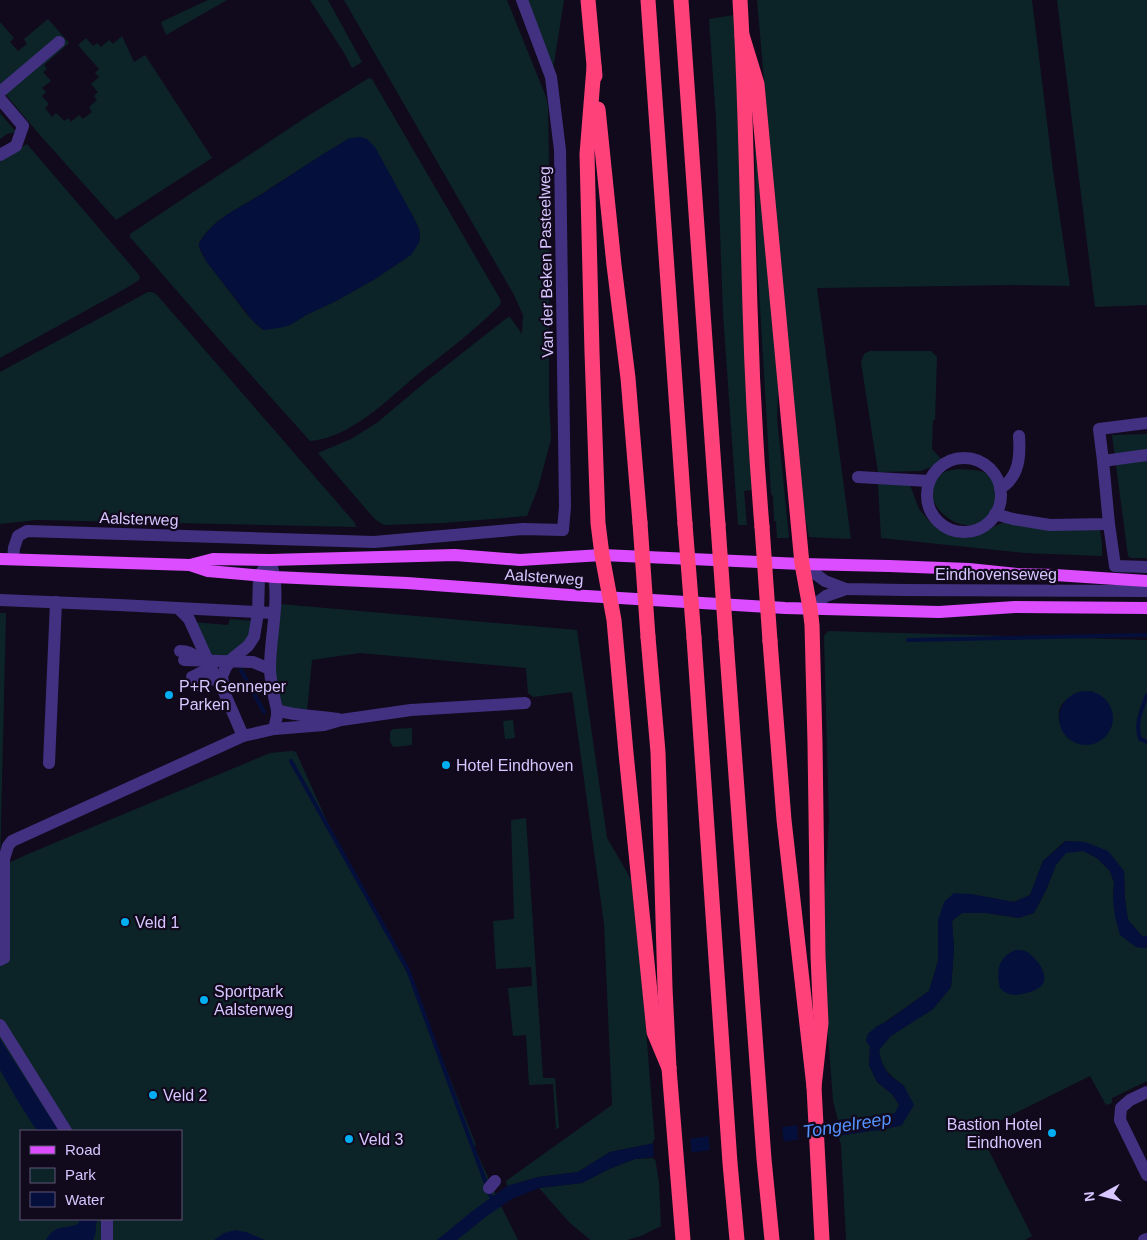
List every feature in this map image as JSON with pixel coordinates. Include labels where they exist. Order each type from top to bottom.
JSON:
[{"type":"highway","points":[[588,0],[606,191],[628,378],[640,523],[658,762],[669,1068],[683,1240]]},
{"type":"highway","points":[[648,0],[730,1164],[737,1240]]},
{"type":"highway","points":[[680,0],[764,1159],[772,1240]]},
{"type":"highway","points":[[740,0],[746,129],[752,378],[784,820],[816,1110],[822,1240]]},
{"type":"highway","points":[[742,36],[757,84],[802,564],[810,608],[821,1023],[814,1087]]},
{"type":"highway","points":[[594,67],[587,154],[598,524],[614,620],[654,1032],[669,1068]]},
{"type":"main road","name":"Aalsterweg","points":[[0,559],[190,565],[213,559],[270,560],[455,555],[520,560],[602,555],[852,565]]},
{"type":"main road","name":"Aalsterweg","points":[[190,565],[208,571],[259,576],[407,583],[775,608],[846,610]]},
{"type":"main road","name":"Eindhovenseweg","points":[[852,565],[960,569],[1147,581]]},
{"type":"main road","name":"Eindhovenseweg","points":[[846,610],[939,612],[1015,607],[1147,608]]},
{"type":"street","name":"Van der Beken Pasteelweg","points":[[522,0],[551,77],[560,150],[565,507],[563,530]]},
{"type":"street","points":[[0,92],[59,42]]},
{"type":"street","points":[[0,99],[23,126],[16,146],[0,155]]},
{"type":"street","points":[[1147,423],[1099,429],[1115,566],[1147,567]]},
{"type":"street","points":[[1000,488],[1010,481],[1016,470],[1020,452],[1019,436]]},
{"type":"street","points":[[1103,461],[1147,455]]},
{"type":"street","points":[[953,460],[978,460],[994,471],[1000,483],[1001,496],[999,508],[991,520],[981,528],[969,531],[957,530],[942,524],[934,517],[928,505],[926,492],[929,481],[936,468],[953,460]]},
{"type":"street","points":[[858,478],[929,481]]},
{"type":"street","points":[[995,514],[1050,525],[1109,524]]},
{"type":"street","name":"Aalsterweg","points":[[13,560],[18,536],[27,531],[374,542],[523,529],[563,530]]},
{"type":"street","name":"Aalsterweg","points":[[374,542],[386,550],[410,557]]},
{"type":"street","points":[[217,679],[254,637],[258,612],[259,576],[270,560]]},
{"type":"street","points":[[270,560],[275,577],[270,669],[277,710],[274,729]]},
{"type":"street","points":[[802,564],[825,581],[846,589]]},
{"type":"street","points":[[810,608],[826,596],[846,589]]},
{"type":"street","name":"Eindhovenseweg","points":[[846,589],[1147,592]]},
{"type":"street","points":[[0,600],[274,613]]},
{"type":"street","points":[[49,763],[56,602]]},
{"type":"street","points":[[178,608],[189,619],[203,660],[224,692],[243,736]]},
{"type":"street","points":[[182,655],[188,651],[203,660],[253,662],[270,669]]},
{"type":"street","points":[[194,681],[205,670],[217,679]]},
{"type":"street","points":[[0,960],[4,958],[4,858],[12,841],[243,736],[314,717],[323,716],[340,720],[411,710],[525,703]]},
{"type":"street","points":[[277,710],[299,721]]},
{"type":"street","points":[[0,1025],[65,1130]]},
{"type":"street","points":[[1147,1092],[1130,1100],[1121,1108],[1120,1120],[1147,1174]]},
{"type":"street","points":[[107,1220],[107,1240]]},
{"type":"green space","points":[[208,0],[227,0],[166,35],[161,22]]},
{"type":"green space","points":[[310,0],[328,0],[362,62],[352,68]]},
{"type":"green space","points":[[344,0],[507,0],[546,97],[548,106],[549,159],[549,397],[551,439],[538,488],[527,516],[443,523],[384,525],[372,516],[318,453],[351,439],[378,422],[508,317],[510,317],[522,334],[523,315],[514,295]]},
{"type":"green space","points":[[527,0],[564,0],[553,69]]},
{"type":"green space","points":[[757,0],[1032,0],[1053,171],[1070,286],[817,288],[851,539],[809,537],[800,488]]},
{"type":"green space","points":[[1057,0],[1147,0],[1147,305],[1095,307]]},
{"type":"green space","points":[[734,15],[752,490],[744,491],[747,525],[738,525],[723,314],[716,119],[709,19]]},
{"type":"green space","points":[[48,19],[69,43],[44,65],[47,69],[43,72],[51,81],[42,88],[46,92],[42,96],[49,104],[45,108],[52,117],[56,113],[64,121],[68,118],[71,122],[79,115],[83,119],[92,112],[89,107],[97,100],[94,96],[98,92],[91,84],[99,77],[95,73],[99,69],[78,45],[86,38],[93,46],[97,43],[101,47],[109,40],[113,44],[122,36],[134,62],[145,55],[212,158],[116,220],[0,88],[0,22],[14,38],[10,42],[18,51],[27,44],[24,39]]},
{"type":"green space","points":[[369,78],[372,79],[501,302],[470,332],[368,416],[340,433],[310,441],[130,237],[130,234],[311,114]],"holes":[[[350,138],[414,218],[419,229],[420,238],[411,254],[375,279],[290,325],[264,330],[244,310],[206,260],[199,245],[206,233],[223,218]]]},
{"type":"green space","points":[[0,113],[16,132],[7,134],[0,139]]},
{"type":"green space","points":[[27,144],[140,277],[139,280],[123,290],[0,358],[0,159]]},
{"type":"green space","points":[[756,149],[779,370],[777,418],[789,538],[777,538],[771,493],[757,255]]},
{"type":"green space","points":[[148,292],[157,295],[355,523],[356,527],[37,520],[0,524],[0,372]]},
{"type":"green space","points":[[870,351],[931,351],[937,357],[932,449],[941,459],[931,467],[921,471],[878,472],[861,362],[864,354]]},
{"type":"green space","points":[[1147,434],[1147,558],[1131,558],[1128,556],[1112,435]]},
{"type":"green space","points":[[958,469],[985,472],[993,479],[997,491],[996,505],[990,517],[985,521],[972,525],[960,524],[948,518],[933,499],[931,488],[936,478],[947,471]]},
{"type":"green space","points":[[878,484],[910,485],[919,509],[930,522],[962,535],[980,533],[1004,522],[1100,530],[1102,556],[1025,553],[881,538]]},
{"type":"green space","points":[[280,604],[577,630],[607,838],[631,879],[642,979],[655,1143],[610,1152],[578,1172],[538,1177],[507,1186],[506,1181],[612,1105],[604,924],[572,692],[533,697],[528,693],[526,668],[360,653],[312,660],[307,712],[290,710],[281,704],[274,685]]},
{"type":"green space","points":[[0,613],[6,613],[0,867]]},
{"type":"green space","points":[[230,619],[253,621],[248,639],[229,657],[210,657],[193,622],[228,625]]},
{"type":"green space","points":[[828,631],[1147,640],[1147,936],[1142,936],[1128,920],[1124,871],[1085,842],[1065,841],[1043,861],[1030,895],[1014,902],[970,894],[938,920],[938,961],[929,991],[868,1034],[866,1041],[870,1046],[869,1065],[877,1082],[892,1094],[899,1105],[895,1113],[838,1120],[833,1101],[827,1022],[824,908],[829,821],[824,636]],"holes":[[[1091,691],[1102,697],[1112,719],[1112,726],[1070,740],[1063,732],[1059,721],[1061,705],[1067,700]]]},
{"type":"green space","points":[[513,720],[515,738],[505,739],[503,721]]},
{"type":"green space","points":[[412,728],[412,745],[392,746],[390,732],[393,729]]},
{"type":"green space","name":"Sportpark Aalsterweg","points":[[296,752],[326,819],[414,986],[476,1145],[474,1146],[518,1240],[0,1240],[0,867],[270,753]]},
{"type":"green space","points":[[526,818],[543,1078],[555,1078],[559,1128],[556,1129],[553,1084],[529,1085],[526,1035],[513,1036],[508,988],[532,986],[531,967],[496,969],[493,921],[514,919],[511,820]]},
{"type":"green space","points":[[1083,851],[1097,858],[1110,871],[1114,883],[1113,899],[1136,947],[1147,948],[1147,1081],[1112,1098],[1112,1103],[1106,1105],[1090,1076],[979,1131],[1032,1236],[1025,1240],[846,1240],[841,1145],[838,1135],[882,1130],[902,1125],[904,1086],[884,1067],[879,1050],[890,1036],[933,1009],[951,987],[954,949],[952,921],[962,913],[986,913],[1019,918],[1034,913],[1056,865],[1066,852]]},
{"type":"green space","points":[[655,1158],[659,1182],[661,1226],[641,1236],[627,1240],[591,1240],[570,1223],[539,1188],[582,1183],[609,1169],[635,1159]]},
{"type":"water","points":[[361,137],[367,139],[375,147],[414,218],[419,229],[419,243],[411,255],[375,279],[336,301],[290,325],[264,330],[253,321],[206,261],[199,243],[216,223],[228,214],[350,138]]},
{"type":"water","points":[[1086,691],[1096,693],[1105,699],[1111,708],[1113,718],[1111,728],[1105,737],[1096,743],[1086,745],[1076,743],[1067,737],[1061,728],[1059,718],[1061,708],[1067,699],[1076,693]]},
{"type":"water","name":"Tongelreep","points":[[1066,841],[1085,842],[1108,851],[1124,871],[1128,920],[1142,936],[1147,936],[1147,948],[1136,947],[1120,935],[1115,917],[1114,883],[1110,871],[1097,858],[1083,851],[1066,853],[1056,865],[1034,913],[1019,918],[986,913],[962,913],[952,921],[954,949],[951,987],[933,1009],[891,1036],[879,1050],[881,1061],[888,1074],[904,1086],[914,1105],[902,1125],[882,1130],[844,1135],[635,1159],[609,1169],[582,1183],[539,1188],[512,1199],[457,1240],[437,1240],[507,1186],[538,1177],[578,1172],[610,1152],[655,1143],[895,1113],[899,1105],[892,1094],[877,1082],[869,1065],[870,1047],[866,1041],[868,1034],[877,1026],[886,1022],[929,991],[938,961],[938,920],[944,902],[954,893],[1014,902],[1030,895],[1043,861]]},
{"type":"water","points":[[1015,950],[1026,951],[1033,957],[1044,973],[1044,981],[1039,988],[1024,994],[1013,995],[1000,988],[998,976],[1002,961],[1009,953]]},
{"type":"water","points":[[0,1039],[58,1130],[36,1130],[0,1070]]},
{"type":"water","points":[[80,1220],[97,1220],[93,1240],[46,1240],[56,1229],[78,1224]]},
{"type":"water","points":[[235,1230],[246,1232],[265,1240],[214,1240],[224,1233]]},
{"type":"pier","points":[[836,1118],[837,1137],[798,1142],[797,1123]]},
{"type":"pier","points":[[782,1124],[784,1144],[710,1153],[708,1133]]},
{"type":"pier","points":[[690,1136],[692,1156],[654,1160],[653,1140]]},
{"type":"waterway","points":[[908,640],[1147,635]]},
{"type":"waterway","points":[[241,670],[264,712]]},
{"type":"waterway","points":[[1147,695],[1139,717],[1138,728],[1140,739],[1147,742]]},
{"type":"waterway","points":[[291,761],[408,970],[491,1197]]},
{"type":"place","name":"P+R Genneper Parken","points":[[169,695]]},
{"type":"place","name":"Hotel Eindhoven","points":[[446,765]]},
{"type":"place","name":"Veld 1","points":[[125,922]]},
{"type":"place","name":"Sportpark Aalsterweg","points":[[204,1000]]},
{"type":"place","name":"Veld 2","points":[[153,1095]]},
{"type":"place","name":"Bastion Hotel Eindhoven","points":[[1052,1133]]},
{"type":"place","name":"Veld 3","points":[[349,1139]]}]
